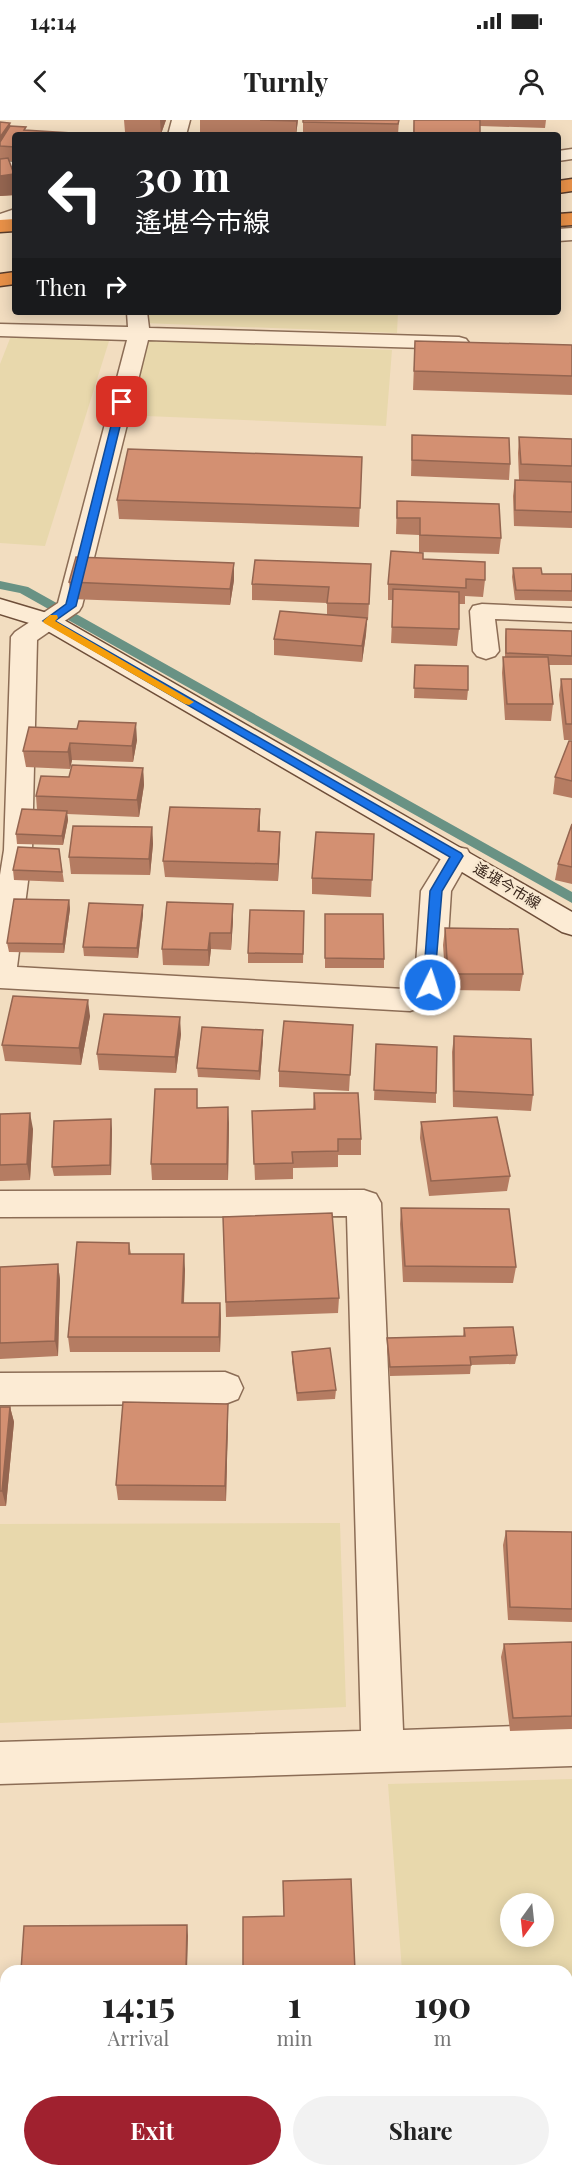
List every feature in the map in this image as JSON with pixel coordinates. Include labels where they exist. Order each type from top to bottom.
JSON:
[{"type":"street","points":[[138,323],[70,606],[24,637],[0,977],[410,1000],[430,985],[436,891],[457,856]]},
{"type":"street","points":[[0,330],[138,323],[478,344]]},
{"type":"street","name":"遙堪今市線","points":[[0,606],[48,621],[457,856],[572,925]]},
{"type":"street","points":[[486,651],[482,611],[572,615]]},
{"type":"street","points":[[0,1204],[364,1203],[383,1751]]},
{"type":"street","points":[[0,1389],[225,1388]]},
{"type":"street","points":[[0,1763],[572,1745]]},
{"type":"shaded area","points":[[144,315],[398,315],[397,333],[143,323]]},
{"type":"shaded area","points":[[11,336],[110,338],[45,546],[0,543],[0,364]]},
{"type":"shaded area","points":[[143,339],[392,350],[386,426],[121,415]]},
{"type":"shaded area","points":[[340,1523],[346,1707],[0,1723],[0,1524]]},
{"type":"shaded area","points":[[572,1779],[572,1965],[402,1965],[388,1784]]},
{"type":"building","points":[[303,120],[399,120],[398,124],[303,122]]},
{"type":"building","points":[[414,120],[480,120],[480,132],[414,132]]},
{"type":"building","points":[[0,122],[10,123],[0,137]]},
{"type":"building","points":[[10,126],[26,127],[24,130],[56,132],[12,132],[12,147],[0,146]]},
{"type":"building","points":[[8,158],[12,174],[0,176],[0,159]]},
{"type":"building","points":[[415,341],[572,345],[572,376],[414,371]]},
{"type":"building","points":[[412,435],[509,438],[510,464],[412,460]]},
{"type":"building","points":[[519,437],[572,439],[572,466],[521,464]]},
{"type":"building","points":[[128,449],[362,457],[360,508],[117,500]]},
{"type":"building","points":[[515,480],[572,482],[572,512],[515,510]]},
{"type":"building","points":[[397,501],[499,504],[501,538],[420,535],[420,518],[397,518]]},
{"type":"building","points":[[391,551],[423,553],[423,559],[485,562],[485,580],[466,579],[466,588],[388,584]]},
{"type":"building","points":[[76,557],[234,563],[230,589],[69,582]]},
{"type":"building","points":[[255,560],[371,564],[369,604],[327,603],[329,587],[252,584]]},
{"type":"building","points":[[513,568],[541,568],[542,574],[572,574],[572,591],[516,590]]},
{"type":"building","points":[[393,589],[459,592],[459,629],[392,627]]},
{"type":"building","points":[[280,611],[367,618],[362,646],[274,639]]},
{"type":"building","points":[[506,629],[572,631],[572,656],[506,653]]},
{"type":"building","points":[[503,657],[548,657],[553,704],[507,704]]},
{"type":"building","points":[[415,665],[468,666],[468,690],[414,688]]},
{"type":"building","points":[[561,679],[572,679],[572,724],[566,724]]},
{"type":"building","points":[[79,721],[136,723],[132,746],[70,743],[68,752],[23,751],[29,727],[77,729]]},
{"type":"building","points":[[569,741],[572,741],[572,781],[555,777]]},
{"type":"building","points":[[72,765],[143,768],[137,800],[36,796],[41,776],[69,777]]},
{"type":"building","points":[[170,807],[260,809],[258,831],[280,832],[278,864],[163,861]]},
{"type":"building","points":[[22,809],[67,811],[62,836],[16,834]]},
{"type":"building","points":[[572,824],[572,867],[558,864]]},
{"type":"building","points":[[73,826],[152,827],[149,859],[69,857]]},
{"type":"building","points":[[316,832],[374,834],[372,880],[312,878]]},
{"type":"building","points":[[18,847],[59,849],[62,872],[13,870]]},
{"type":"building","points":[[14,899],[69,900],[63,944],[7,943]]},
{"type":"building","points":[[167,902],[233,904],[231,933],[210,933],[208,950],[162,949]]},
{"type":"building","points":[[89,903],[143,905],[137,948],[83,947]]},
{"type":"building","points":[[250,910],[304,911],[303,954],[248,953]]},
{"type":"building","points":[[325,914],[383,914],[384,959],[325,958]]},
{"type":"building","points":[[445,928],[518,929],[523,974],[448,974]]},
{"type":"building","points":[[13,996],[88,1000],[79,1048],[2,1045]]},
{"type":"building","points":[[104,1014],[180,1017],[175,1057],[97,1054]]},
{"type":"building","points":[[284,1021],[353,1025],[350,1075],[279,1071]]},
{"type":"building","points":[[202,1027],[263,1030],[259,1071],[197,1068]]},
{"type":"building","points":[[454,1036],[531,1039],[533,1095],[454,1091]]},
{"type":"building","points":[[376,1044],[437,1047],[436,1093],[374,1090]]},
{"type":"building","points":[[155,1089],[197,1089],[197,1108],[228,1107],[227,1164],[151,1164]]},
{"type":"building","points":[[314,1093],[358,1093],[361,1139],[338,1139],[338,1151],[292,1152],[293,1163],[254,1164],[252,1111],[315,1109]]},
{"type":"building","points":[[30,1113],[27,1164],[0,1165],[0,1114]]},
{"type":"building","points":[[497,1117],[510,1176],[431,1181],[421,1122]]},
{"type":"building","points":[[111,1119],[110,1165],[52,1167],[54,1121]]},
{"type":"building","points":[[401,1208],[509,1209],[516,1267],[405,1266]]},
{"type":"building","points":[[332,1213],[339,1298],[226,1302],[223,1217]]},
{"type":"building","points":[[77,1242],[129,1243],[129,1254],[184,1254],[182,1303],[220,1303],[219,1337],[68,1337]]},
{"type":"building","points":[[58,1264],[55,1341],[0,1343],[0,1267]]},
{"type":"building","points":[[513,1327],[517,1355],[470,1357],[471,1365],[390,1367],[387,1338],[465,1336],[464,1328]]},
{"type":"building","points":[[330,1348],[336,1390],[297,1393],[292,1352]]},
{"type":"building","points":[[123,1402],[228,1404],[225,1486],[116,1485]]},
{"type":"building","points":[[0,1407],[10,1407],[2,1491],[0,1491]]},
{"type":"building","points":[[506,1531],[572,1532],[572,1609],[510,1607]]},
{"type":"building","points":[[572,1642],[572,1716],[513,1718],[504,1644]]},
{"type":"building","points":[[351,1879],[355,1965],[243,1965],[243,1917],[284,1916],[283,1881]]},
{"type":"building","points":[[187,1925],[186,1965],[21,1965],[24,1926]]},
{"type":"waterway","points":[[0,585],[24,590],[572,898]]},
{"type":"slow traffic","points":[[53,618],[48,621],[189,702]]},
{"type":"route","points":[[122,402],[70,606],[48,621],[457,856],[436,891],[430,985]]}]
